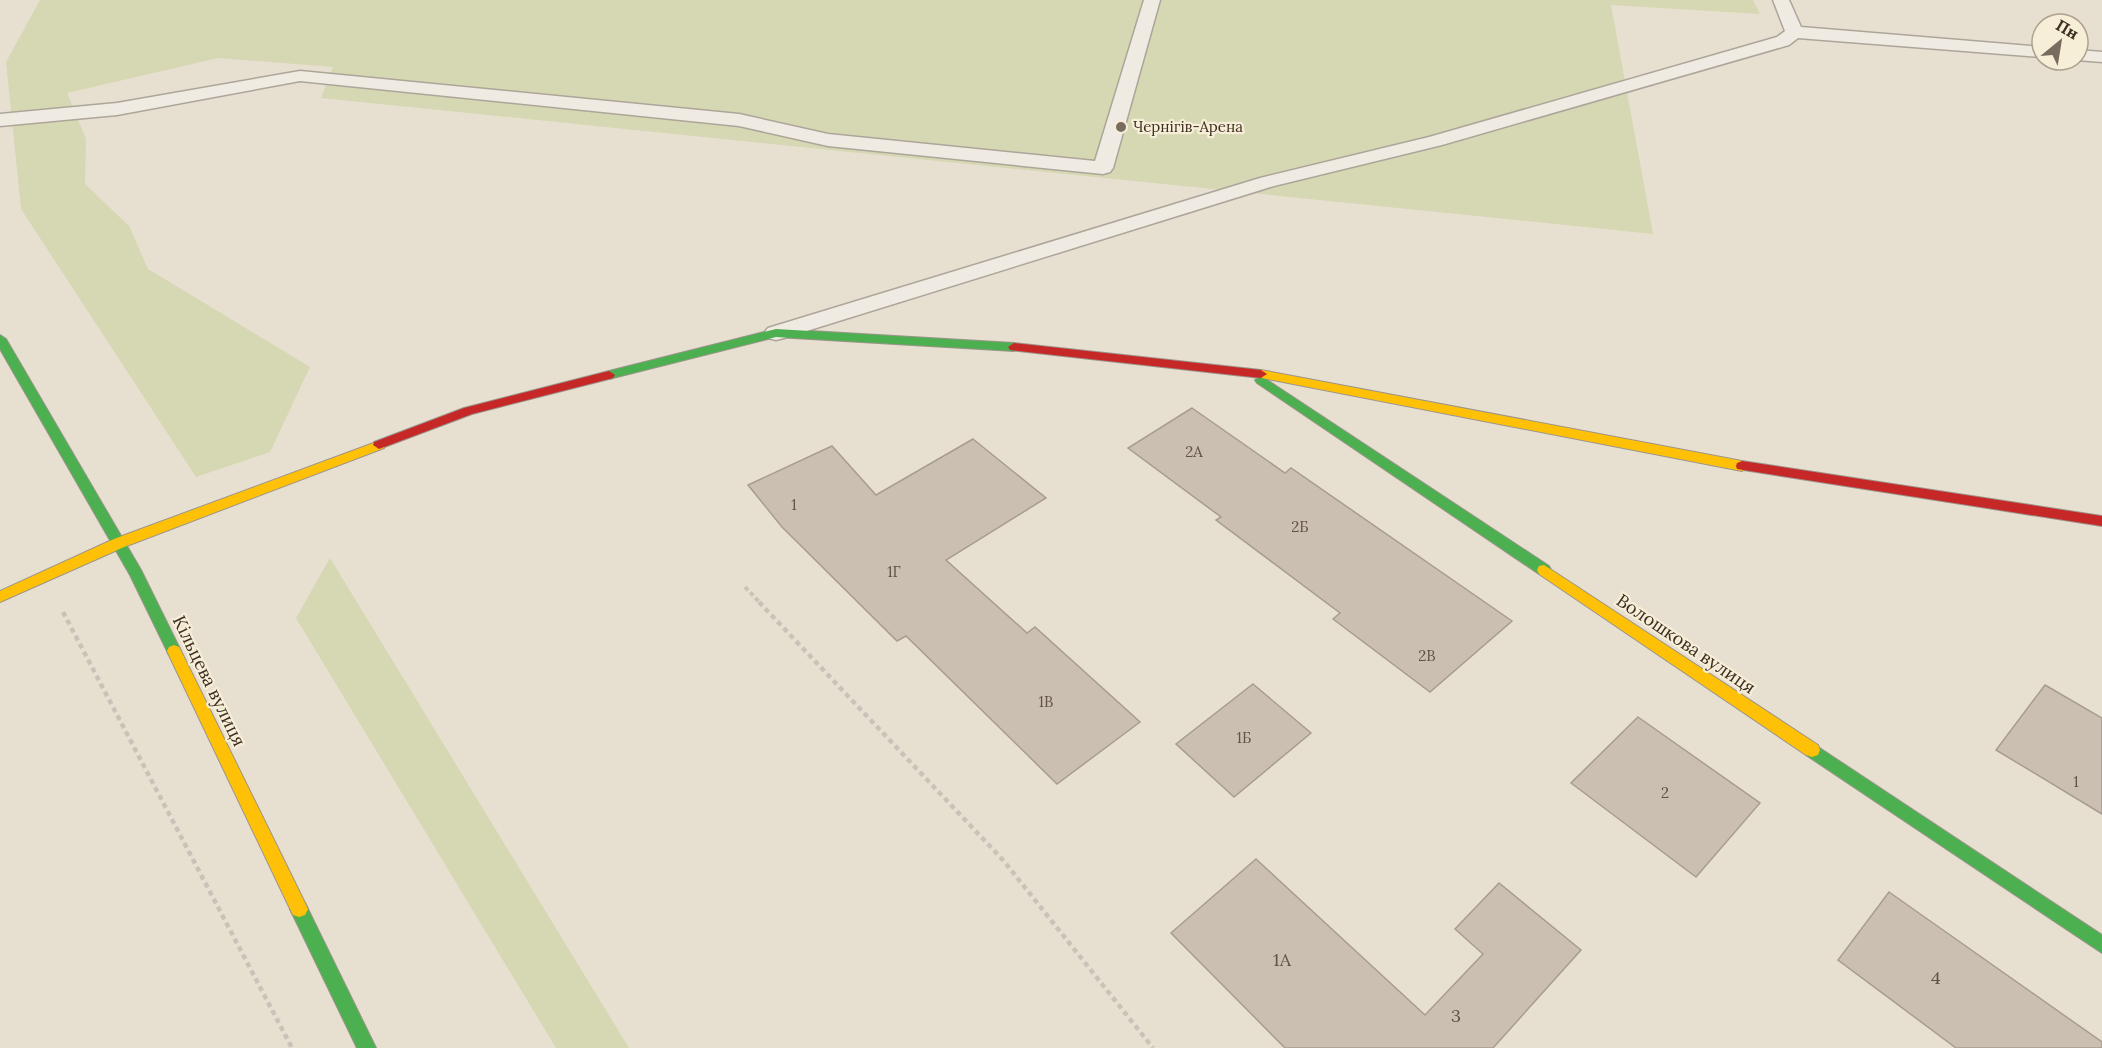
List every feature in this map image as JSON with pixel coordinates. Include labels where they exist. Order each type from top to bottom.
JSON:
[{"type":"street","points":[[0,597],[119,543],[468,411],[776,333],[1013,347],[1250,372],[1792,476],[2102,520]]},
{"type":"street","name":"Кільцева вулиця","points":[[0,339],[119,543],[254,813],[367,1048]]},
{"type":"street","name":"Волошкова вулиця","points":[[1250,372],[2102,945]]},
{"type":"lane","points":[[0,120],[117,110],[300,76],[739,120],[828,140],[1103,168],[1152,0]]},
{"type":"lane","points":[[1781,0],[1794,32]]},
{"type":"lane","points":[[776,333],[1267,182],[1435,141],[1651,81],[1783,41],[1794,32],[2030,51]]},
{"type":"path","points":[[45,577],[292,1048]]},
{"type":"path","points":[[746,587],[1003,860],[1153,1048]]},
{"type":"green space","name":"Чернігів-Арена","points":[[40,0],[1753,0],[1760,14],[1611,5],[1653,234],[321,98],[333,67],[218,58],[67,93],[86,139],[85,184],[129,226],[148,269],[310,367],[270,452],[196,477],[21,209],[6,62]]},
{"type":"green space","points":[[330,558],[629,1048],[556,1048],[296,618]]},
{"type":"building","points":[[1192,408],[1285,473],[1291,468],[1512,621],[1430,692],[1333,619],[1340,613],[1216,520],[1221,517],[1128,448]]},
{"type":"building","points":[[973,439],[1046,498],[946,560],[1027,633],[1035,627],[1140,722],[1057,784],[906,636],[897,641],[782,527],[748,485],[832,446],[876,495]]},
{"type":"building","points":[[1253,684],[1311,733],[1234,797],[1176,744]]},
{"type":"building","points":[[2045,685],[2102,718],[2102,814],[1996,750]]},
{"type":"building","points":[[1638,717],[1760,803],[1696,877],[1571,783]]},
{"type":"building","points":[[1256,859],[1425,1015],[1483,954],[1455,929],[1499,883],[1581,950],[1493,1048],[1285,1048],[1171,933]]},
{"type":"building","points":[[1889,892],[2102,1042],[2102,1048],[1956,1048],[1838,960]]},
{"type":"traffic: fast","points":[[609,375],[776,333],[1014,347]]},
{"type":"traffic: fast","points":[[0,339],[136,574],[174,651]]},
{"type":"traffic: fast","points":[[1261,380],[1544,570]]},
{"type":"traffic: fast","points":[[1812,750],[2102,945]]},
{"type":"traffic: fast","points":[[299,909],[367,1048]]},
{"type":"traffic: slow","points":[[1261,374],[1742,466]]},
{"type":"traffic: slow","points":[[0,597],[119,543],[379,445]]},
{"type":"traffic: slow","points":[[1544,570],[1812,750]]},
{"type":"traffic: slow","points":[[174,651],[299,909]]},
{"type":"traffic: jam","points":[[1014,347],[1261,374]]},
{"type":"traffic: jam","points":[[379,445],[468,411],[609,375]]},
{"type":"traffic: jam","points":[[1742,466],[2102,521]]},
{"type":"place","name":"Чернігів-Арена","points":[[1121,127]]}]
